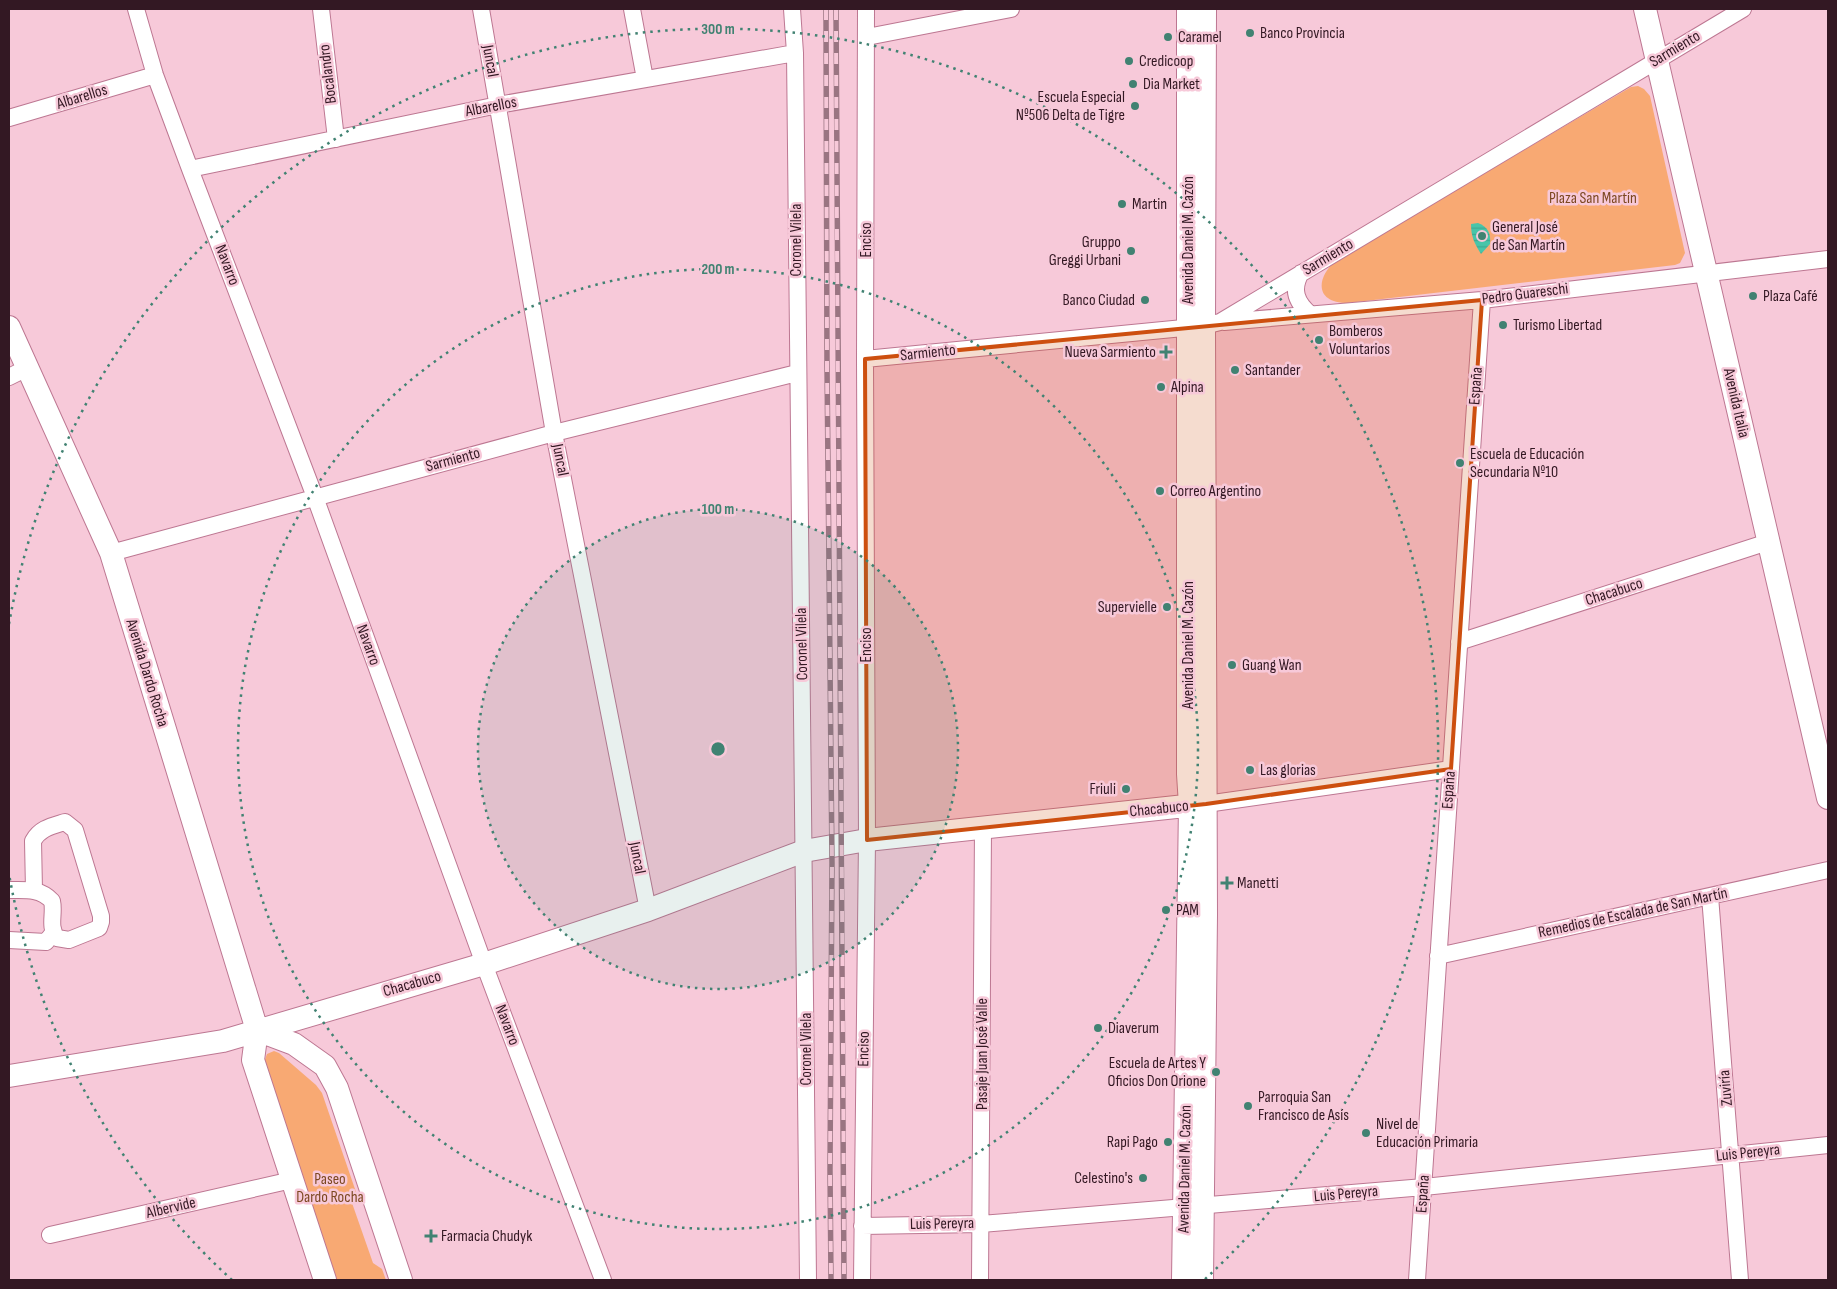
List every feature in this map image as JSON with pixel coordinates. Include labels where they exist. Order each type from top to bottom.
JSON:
[{"type":"main road","name":"Avenida Daniel M. Cazón","points":[[1188,9],[1204,325]]},
{"type":"main road","name":"Avenida Daniel M. Cazón","points":[[1202,1280],[1195,1206],[1198,805],[1188,774],[1204,325],[1206,9]]},
{"type":"main road","name":"Avenida Italia","points":[[1645,9],[1828,798]]},
{"type":"main road","name":"Avenida Dardo Rocha","points":[[9,327],[18,372],[111,553],[257,1030],[253,1060],[325,1280]]},
{"type":"main road","name":"Chacabuco","points":[[9,1076],[223,1041],[484,964],[648,910],[804,851],[867,840],[1198,805]]},
{"type":"main road","points":[[257,1030],[294,1044],[325,1066],[337,1088],[401,1280]]},
{"type":"main road","name":"Avenida Daniel M. Cazón","points":[[1184,1280],[1195,1206]]},
{"type":"street","name":"Navarro","points":[[136,9],[155,75],[315,497],[484,964],[603,1280]]},
{"type":"street","name":"Bocalandro","points":[[321,9],[336,139]]},
{"type":"street","name":"Juncal","points":[[481,9],[554,432],[648,910]]},
{"type":"street","points":[[632,9],[644,79]]},
{"type":"street","name":"Coronel Vilela","points":[[792,9],[795,53],[808,1280]]},
{"type":"street","name":"Enciso","points":[[862,1280],[867,840],[866,9]]},
{"type":"street","points":[[866,37],[1010,9]]},
{"type":"street","name":"Sarmiento","points":[[865,359],[1204,325],[1301,274],[1743,9]]},
{"type":"street","name":"Albarellos","points":[[190,169],[498,106],[795,53]]},
{"type":"street","name":"Albarellos","points":[[9,118],[155,75]]},
{"type":"street","name":"Pedro Guareschi","points":[[1204,325],[1482,300],[1705,272],[1828,259]]},
{"type":"street","points":[[1301,274],[1296,281],[1295,290],[1302,307],[1310,314]]},
{"type":"street","name":"España","points":[[1417,1280],[1482,300]]},
{"type":"street","name":"Sarmiento","points":[[111,553],[554,432],[797,373]]},
{"type":"street","name":"Chacabuco","points":[[1459,642],[1768,542]]},
{"type":"street","name":"Chacabuco","points":[[1198,805],[1451,769]]},
{"type":"street","points":[[9,890],[34,890],[47,895],[52,900],[53,933],[57,938],[69,940],[99,928],[102,922],[101,916],[75,830],[65,822],[42,830],[33,841],[34,890]]},
{"type":"street","name":"Pasaje Juan José Valle","points":[[980,1280],[983,828]]},
{"type":"street","name":"Remedios de Escalada de San Martín","points":[[1438,956],[1828,870]]},
{"type":"street","name":"Zuviría","points":[[1710,896],[1740,1280]]},
{"type":"street","points":[[9,940],[46,942],[53,933]]},
{"type":"street","name":"Luis Pereyra","points":[[862,1226],[980,1224],[1424,1187],[1828,1145]]},
{"type":"street","name":"Albervide","points":[[50,1235],[292,1180]]},
{"type":"highlighted area","points":[[1482,300],[1451,769],[1206,804],[867,840],[865,359]]},
{"type":"green space","name":"Plaza San Martín","points":[[1638,86],[1644,89],[1650,96],[1685,253],[1680,263],[1348,303],[1337,302],[1325,295],[1322,289],[1324,276],[1335,261],[1631,87]]},
{"type":"green space","name":"Paseo Dardo Rocha","points":[[274,1051],[279,1053],[316,1085],[322,1093],[356,1192],[352,1203],[373,1263],[382,1269],[386,1280],[335,1280],[264,1062],[267,1054]]},
{"type":"shaded area","points":[[1478,223],[1484,226],[1490,237],[1490,244],[1481,254],[1473,239],[1471,228],[1471,224]]},
{"type":"railway","points":[[826,9],[827,366],[832,863],[831,1280]]},
{"type":"railway","points":[[836,9],[844,1280]]},
{"type":"place","name":"Banco Provincia","points":[[1250,33]]},
{"type":"place","name":"Caramel","points":[[1168,37]]},
{"type":"place","name":"Credicoop","points":[[1129,61]]},
{"type":"place","name":"Dia Market","points":[[1133,84]]},
{"type":"place","name":"Escuela Especial Nº506 Delta de Tigre","points":[[1135,106]]},
{"type":"place","name":"Martin","points":[[1122,204]]},
{"type":"place","name":"General José de San Martín","points":[[1482,236]]},
{"type":"place","name":"Gruppo Greggi Urbani","points":[[1131,251]]},
{"type":"place","name":"Plaza Café","points":[[1753,296]]},
{"type":"place","name":"Banco Ciudad","points":[[1145,300]]},
{"type":"place","name":"Turismo Libertad","points":[[1503,325]]},
{"type":"place","name":"Bomberos Voluntarios","points":[[1319,340]]},
{"type":"place","name":"Nueva Sarmiento","points":[[1166,352]]},
{"type":"place","name":"Santander","points":[[1235,370]]},
{"type":"place","name":"Alpina","points":[[1161,387]]},
{"type":"place","name":"Escuela de Educación Secundaria Nº10","points":[[1460,463]]},
{"type":"place","name":"Correo Argentino","points":[[1160,491]]},
{"type":"place","name":"Supervielle","points":[[1167,607]]},
{"type":"place","name":"Guang Wan","points":[[1232,665]]},
{"type":"place","name":"Las glorias","points":[[1250,770]]},
{"type":"place","name":"Friuli","points":[[1126,789]]},
{"type":"place","name":"Manetti","points":[[1227,883]]},
{"type":"place","name":"PAM","points":[[1166,910]]},
{"type":"place","name":"Diaverum","points":[[1098,1028]]},
{"type":"place","name":"Escuela de Artes Y Oficios Don Orione","points":[[1216,1072]]},
{"type":"place","name":"Parroquia San Francisco de Asís","points":[[1248,1106]]},
{"type":"place","name":"Nivel de Educación Primaria","points":[[1366,1133]]},
{"type":"place","name":"Rapi Pago","points":[[1168,1142]]},
{"type":"place","name":"Celestino's","points":[[1143,1178]]},
{"type":"place","name":"Farmacia Chudyk","points":[[431,1236]]}]
